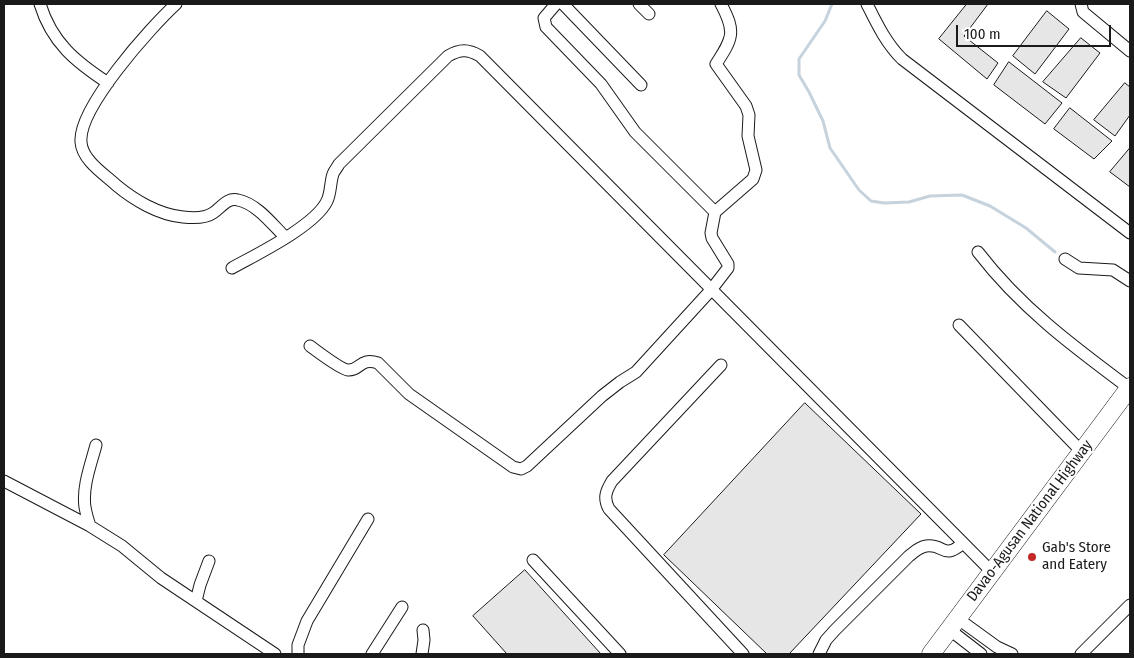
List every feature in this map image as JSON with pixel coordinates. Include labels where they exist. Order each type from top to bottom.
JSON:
[{"type":"highway","name":"Davao-Agusan National Highway","points":[[931,654],[1130,388]]},
{"type":"street","points":[[40,4],[56,38],[66,51],[85,68],[108,83]]},
{"type":"street","points":[[176,4],[161,17],[124,60],[95,103],[82,130],[80,144],[85,155],[96,168],[126,193],[163,214],[183,218],[201,217],[212,214],[229,200],[237,199],[249,204],[263,215],[285,237]]},
{"type":"street","points":[[556,4],[544,18],[544,22],[550,32],[601,84],[635,132],[715,212]]},
{"type":"street","points":[[563,4],[641,85]]},
{"type":"street","points":[[639,4],[649,14]]},
{"type":"street","points":[[310,346],[346,369],[354,369],[365,362],[378,363],[409,394],[513,467],[521,468],[527,466],[602,396],[636,372],[711,290],[728,268],[728,264],[711,233],[715,212],[752,179],[756,170],[748,136],[746,106],[716,64],[729,44],[731,30],[729,20],[721,4]]},
{"type":"street","points":[[869,4],[884,37],[902,59],[1130,233]]},
{"type":"street","points":[[1081,4],[1083,12],[1130,51]]},
{"type":"street","points":[[232,268],[302,226],[323,207],[328,200],[333,175],[339,164],[448,56],[463,50],[471,51],[480,56],[992,572]]},
{"type":"street","points":[[978,252],[1035,315],[1058,335],[1130,388]]},
{"type":"street","points":[[1066,259],[1079,268],[1113,270],[1130,281]]},
{"type":"street","points":[[959,325],[1002,372],[1082,452]]},
{"type":"street","points":[[721,365],[612,480],[606,492],[605,502],[743,654]]},
{"type":"street","points":[[90,526],[85,506],[85,494],[96,445]]},
{"type":"street","points":[[4,481],[90,526],[122,546],[161,578],[275,654]]},
{"type":"street","points":[[298,654],[298,645],[307,621],[368,519]]},
{"type":"street","points":[[818,654],[834,630],[919,548],[928,546],[953,551],[963,543]]},
{"type":"street","points":[[533,560],[620,654]]},
{"type":"street","points":[[196,600],[209,561]]},
{"type":"street","points":[[1081,654],[1130,605]]},
{"type":"street","points":[[372,654],[402,607]]},
{"type":"street","points":[[954,624],[981,654]]},
{"type":"street","points":[[954,624],[1012,654]]},
{"type":"street","points":[[422,654],[423,630]]},
{"type":"building","points":[[967,4],[988,4],[964,36],[998,63],[987,79],[939,39]]},
{"type":"building","points":[[1047,11],[1069,29],[1035,74],[1013,56]]},
{"type":"building","points":[[1081,38],[1100,53],[1066,98],[1043,82]]},
{"type":"building","points":[[1009,62],[1062,103],[1045,124],[994,85]]},
{"type":"building","points":[[1125,83],[1130,87],[1130,115],[1115,136],[1094,120]]},
{"type":"building","points":[[1070,108],[1112,141],[1094,159],[1054,129]]},
{"type":"building","points":[[1130,148],[1130,187],[1110,172]]},
{"type":"building","points":[[805,403],[921,514],[789,654],[767,654],[664,555]]},
{"type":"building","points":[[525,570],[601,654],[507,654],[473,616]]},
{"type":"waterway","points":[[832,4],[825,21],[799,59],[799,75],[823,121],[830,148],[859,190],[871,201],[884,203],[909,202],[930,196],[962,195],[990,206],[1026,228],[1055,252]]},
{"type":"place","name":"Gab's Store and Eatery","points":[[1032,557]]}]
